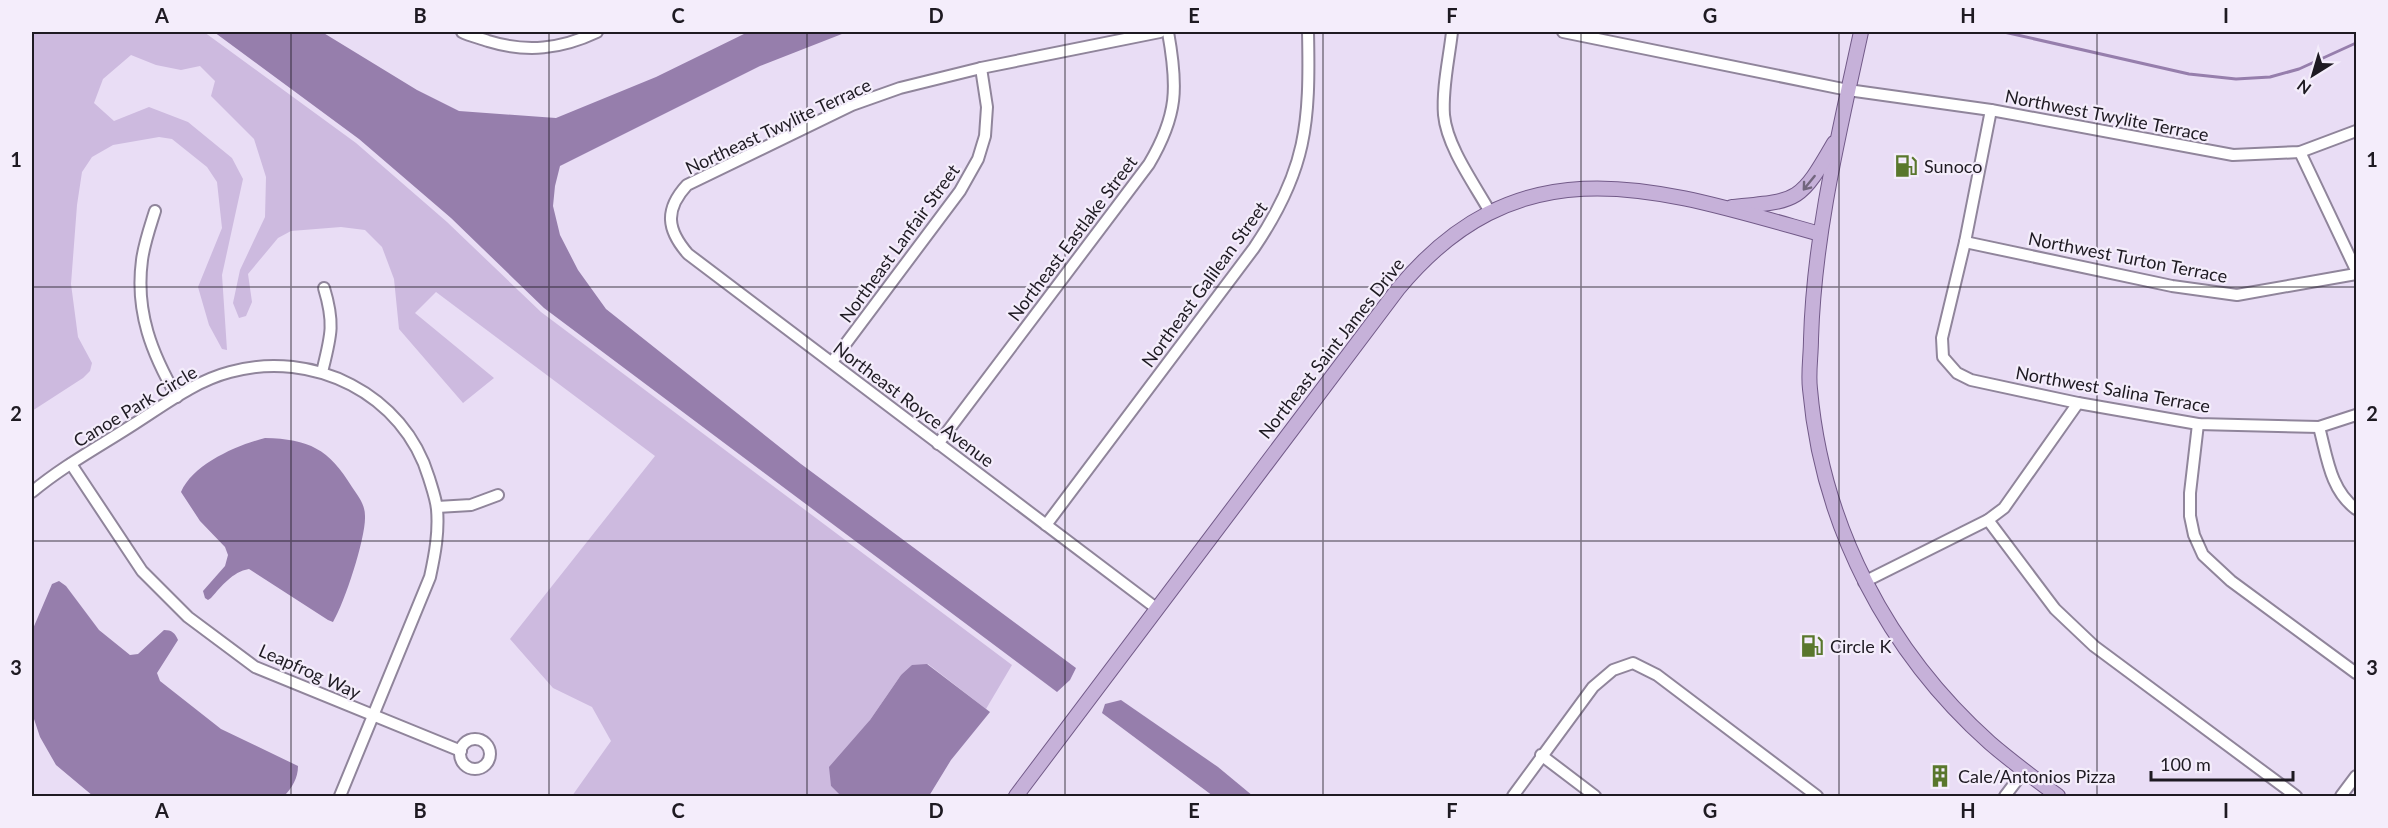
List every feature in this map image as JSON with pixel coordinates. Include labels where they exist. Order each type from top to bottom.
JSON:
[{"type":"main road","points":[[1861,32],[1820,234],[1812,314],[1810,387],[1819,455],[1842,533],[1864,582],[1899,640],[1943,696],[1990,743],[2058,796]]},
{"type":"main road","points":[[1724,208],[1785,201],[1800,193],[1813,179],[1839,134]]},
{"type":"main road","name":"Northeast Saint James Drive","points":[[1016,796],[1355,344],[1418,265],[1441,243],[1490,212],[1509,203],[1546,192],[1600,187],[1637,189],[1724,208],[1820,234]]},
{"type":"street","points":[[462,32],[508,47],[542,49],[574,42],[597,32]]},
{"type":"street","name":"Northeast Twylite Terrace","points":[[671,214],[673,204],[687,185],[852,105],[900,88],[981,68],[1160,32]]},
{"type":"street","name":"Northeast Eastlake Street","points":[[938,444],[1149,164],[1160,146],[1169,125],[1174,102],[1175,72],[1168,32]]},
{"type":"street","name":"Northeast Galilean Street","points":[[1046,525],[1254,248],[1282,203],[1299,159],[1306,129],[1309,94],[1308,32]]},
{"type":"street","points":[[1452,32],[1444,115],[1456,151],[1490,212]]},
{"type":"street","points":[[1563,32],[1848,90]]},
{"type":"street","name":"Northeast Lanfair Street","points":[[832,362],[960,191],[978,159],[985,136],[987,107],[981,68]]},
{"type":"street","name":"Northwest Twylite Terrace","points":[[1848,90],[1991,110],[2233,155],[2300,152],[2356,131]]},
{"type":"street","points":[[1965,242],[1991,110]]},
{"type":"street","points":[[2300,152],[2356,272]]},
{"type":"street","points":[[155,211],[142,260],[142,318],[159,367],[177,397]]},
{"type":"street","name":"Northeast Royce Avenue","points":[[671,214],[671,226],[676,241],[688,254],[1156,608]]},
{"type":"street","name":"Northwest Turton Terrace","points":[[1965,242],[2172,286],[2237,294],[2356,272]]},
{"type":"street","name":"Northwest Salina Terrace","points":[[1965,242],[1942,339],[1943,357],[1957,373],[1971,380],[2078,404],[2198,424],[2319,427],[2356,415]]},
{"type":"street","points":[[322,372],[332,332],[332,312],[324,288]]},
{"type":"street","name":"Canoe Park Circle","points":[[32,492],[71,464],[177,397],[202,382],[229,372],[264,365],[297,367],[322,372],[374,398],[392,415],[410,438],[424,465],[437,507],[437,544],[430,577],[340,796]]},
{"type":"street","points":[[1864,582],[1988,520],[2004,508],[2078,404]]},
{"type":"street","points":[[2198,424],[2190,494],[2190,516],[2194,535],[2203,555],[2231,581],[2356,674]]},
{"type":"street","points":[[2319,427],[2334,482],[2349,504],[2356,509]]},
{"type":"street","name":"Leapfrog Way","points":[[71,464],[142,571],[188,617],[255,667],[460,751]]},
{"type":"street","points":[[437,507],[471,505],[498,495]]},
{"type":"street","points":[[1988,520],[2055,609],[2094,646],[2296,796]]},
{"type":"street","points":[[1513,796],[1593,687],[1613,670],[1633,663],[1656,675],[1817,796]]},
{"type":"street","points":[[1541,756],[1595,796]]},
{"type":"street","points":[[2005,796],[2024,771]]},
{"type":"street","points":[[2341,796],[2356,776]]},
{"type":"shaded area","points":[[32,32],[204,32],[356,143],[447,222],[541,312],[1012,665],[986,709],[928,664],[901,675],[870,720],[831,786],[841,796],[572,796],[611,741],[592,707],[553,688],[510,639],[655,456],[436,292],[415,313],[494,378],[463,403],[399,329],[394,279],[382,247],[365,230],[341,227],[291,231],[278,238],[248,274],[252,302],[246,316],[239,318],[233,303],[240,270],[265,217],[266,177],[254,139],[211,96],[215,81],[200,66],[181,70],[156,65],[131,55],[103,79],[94,103],[114,121],[149,107],[188,122],[232,158],[243,179],[222,275],[227,350],[222,349],[209,325],[198,287],[222,228],[217,182],[207,167],[172,139],[159,137],[113,145],[92,157],[82,172],[77,205],[71,284],[78,337],[92,363],[90,371],[32,411]]},
{"type":"shaded area","points":[[214,32],[322,32],[417,90],[459,111],[556,118],[656,77],[748,32],[847,32],[760,66],[560,166],[553,206],[560,235],[578,270],[606,309],[801,464],[1076,668],[1070,680],[1057,692],[544,308],[451,218],[359,139]]},
{"type":"shaded area","points":[[265,438],[306,444],[326,455],[335,463],[359,497],[365,512],[354,569],[333,622],[249,569],[232,576],[211,598],[208,600],[205,598],[203,591],[225,566],[228,555],[225,547],[200,521],[181,492],[187,482],[205,464],[242,445]]},
{"type":"shaded area","points":[[59,581],[66,586],[99,630],[130,655],[138,654],[164,630],[174,634],[178,640],[157,673],[160,681],[221,729],[298,766],[297,775],[290,790],[284,796],[93,796],[56,765],[40,737],[32,713],[32,631],[52,584]]},
{"type":"shaded area","points":[[927,664],[990,712],[951,760],[929,796],[841,796],[831,786],[829,767],[870,720],[901,675],[912,665]]},
{"type":"shaded area","points":[[1121,700],[1218,767],[1253,796],[1213,796],[1102,713],[1105,704]]},
{"type":"waterway","points":[[2004,32],[2189,74],[2236,79],[2270,77],[2299,69],[2356,43]]},
{"type":"place","name":"Sunoco","points":[[1906,166]]},
{"type":"place","name":"Circle K","points":[[1812,646]]},
{"type":"place","name":"Cale/Antonios Pizza","points":[[1940,776]]}]
